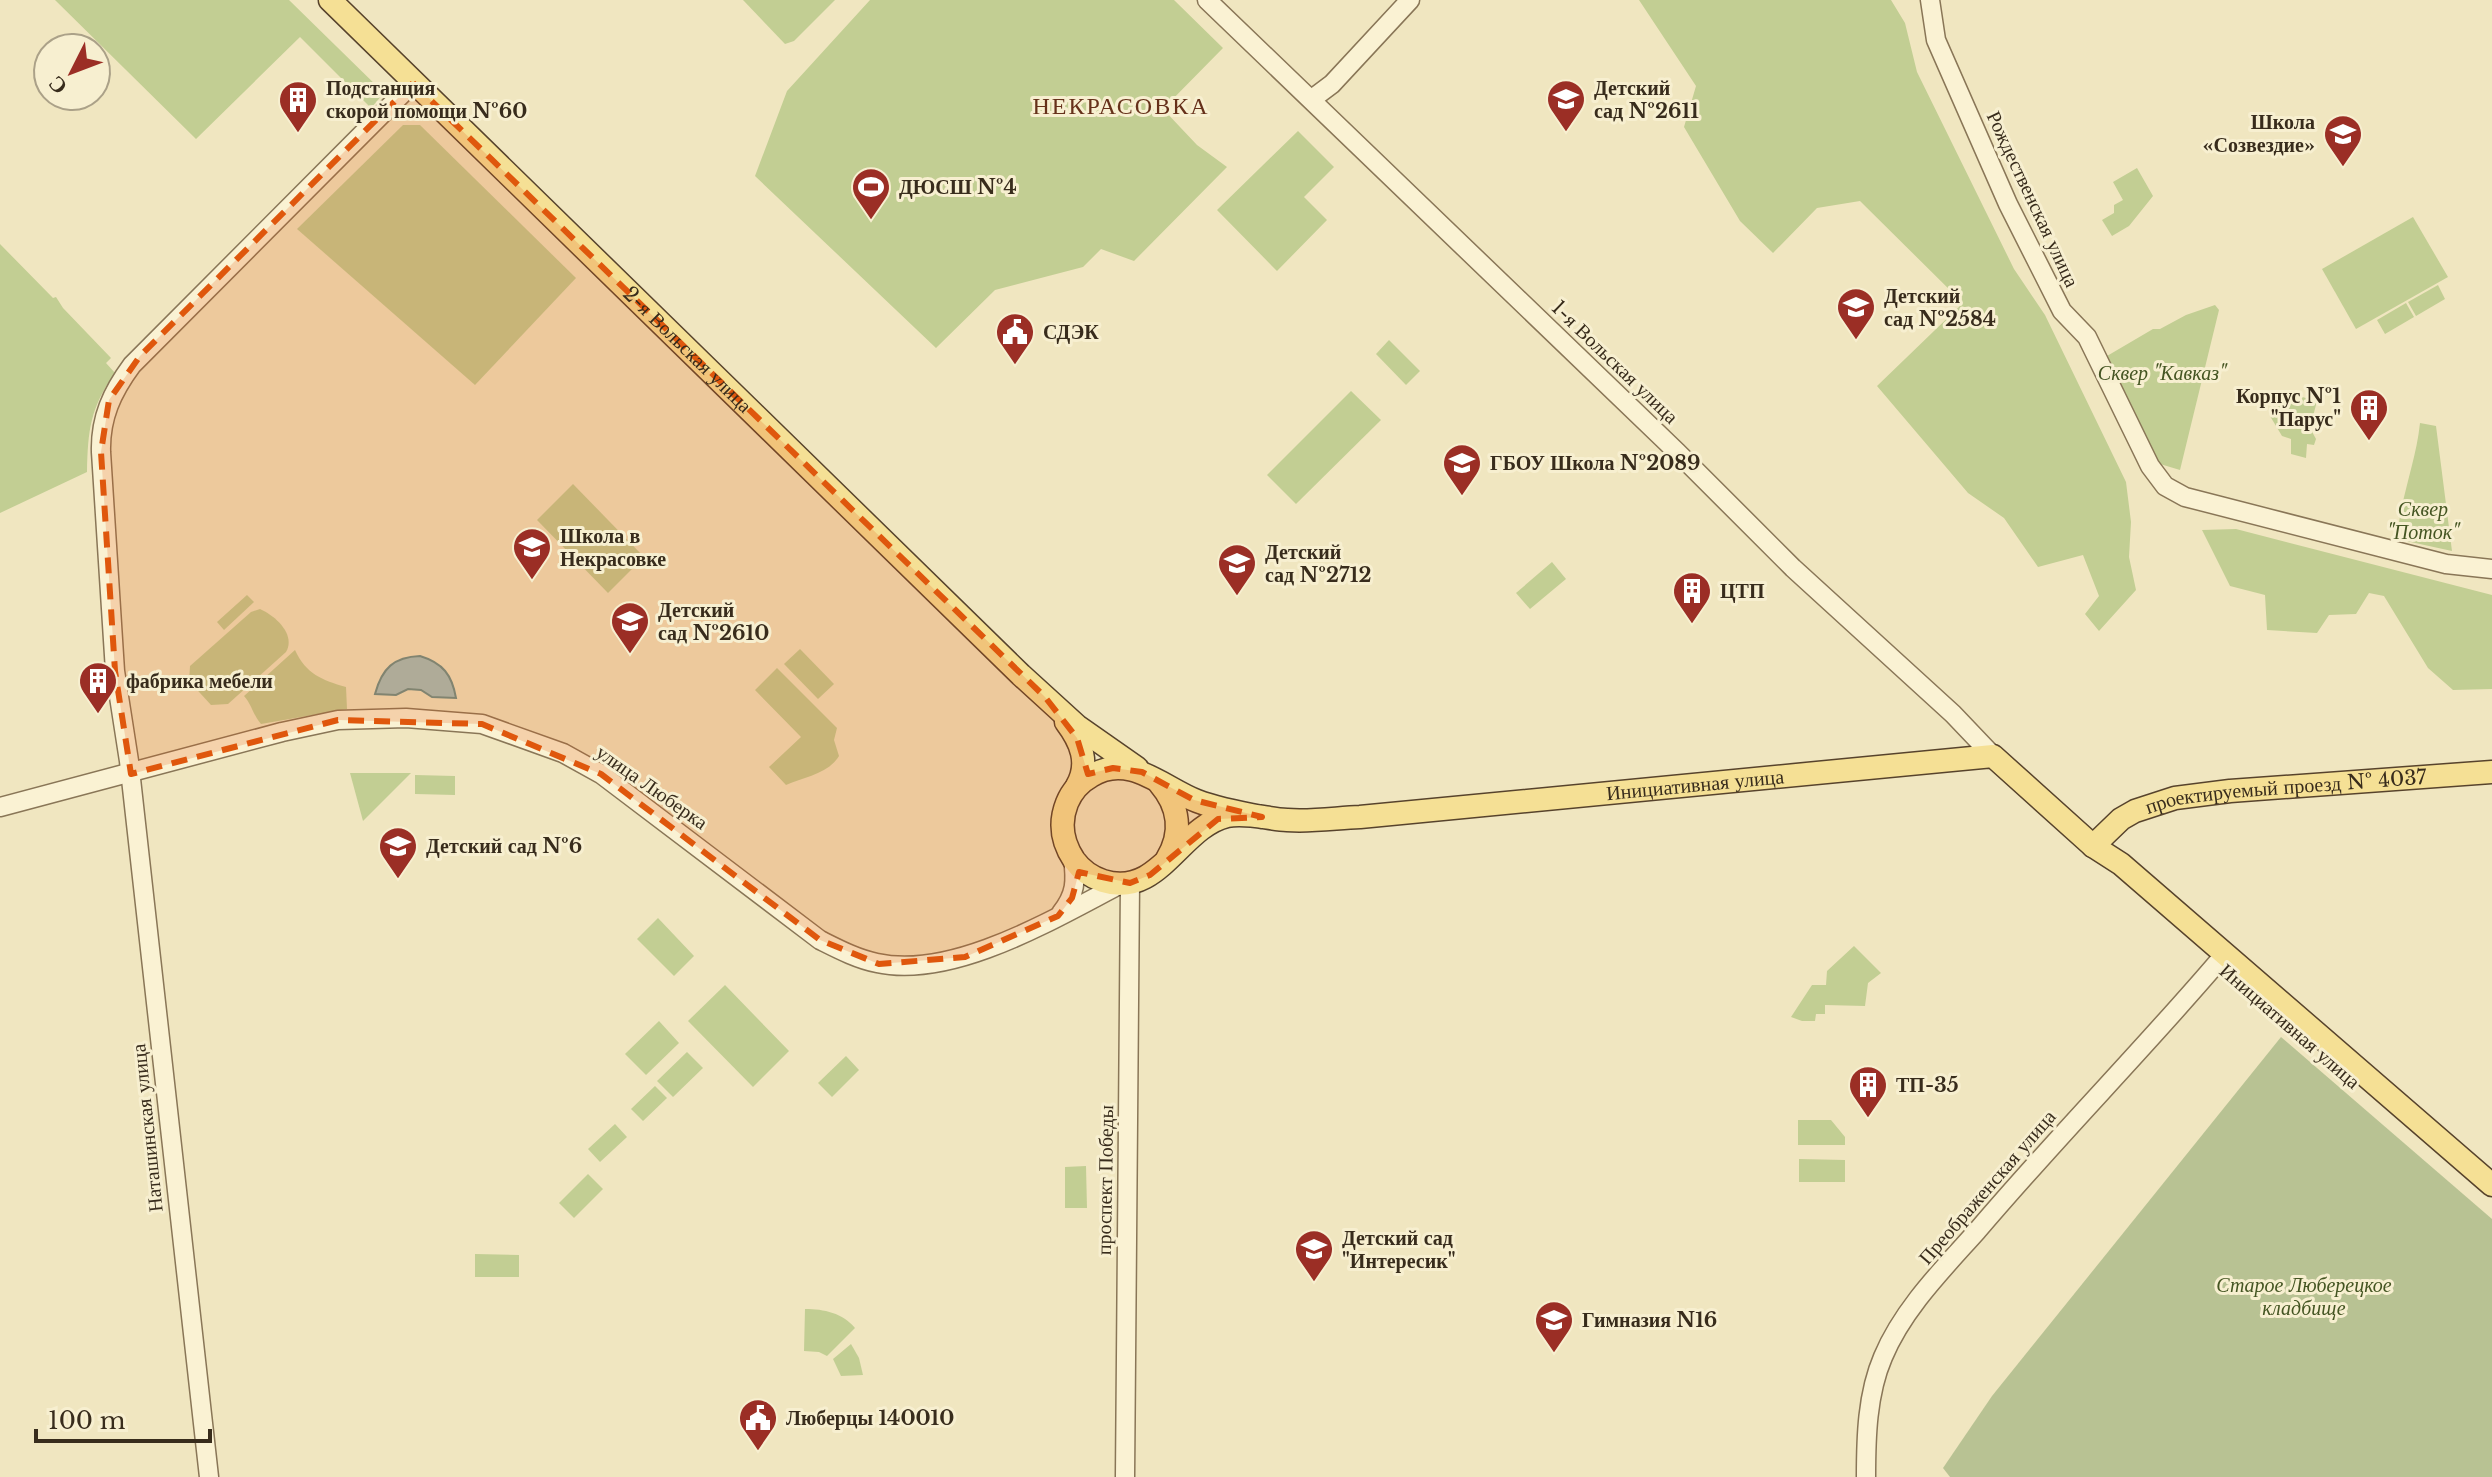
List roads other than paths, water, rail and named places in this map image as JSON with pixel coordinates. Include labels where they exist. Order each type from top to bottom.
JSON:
[{"type":"main road","name":"2-я Вольская улица","points":[[330,0],[1045,697],[1101,744],[1149,776]]},
{"type":"main road","name":"2-я Вольская улица","points":[[1045,697],[1070,728],[1082,750],[1084,770],[1077,786]]},
{"type":"main road","name":"Инициативная улица","points":[[1126,883],[1150,875],[1202,829],[1218,819],[1242,815],[1289,820],[1360,817],[1993,756],[2093,846],[2121,864],[2492,1185]]},
{"type":"main road","name":"Инициативная улица","points":[[1077,786],[1097,772],[1113,768],[1149,776],[1194,800],[1262,817]]},
{"type":"main road","name":"проектируемый проезд № 4037","points":[[2093,846],[2121,819],[2175,798],[2230,791],[2492,772]]},
{"type":"main road","points":[[1149,776],[1169,795],[1176,810],[1178,827],[1175,844],[1161,867]]},
{"type":"main road","points":[[1077,786],[1066,805],[1062,827],[1065,843],[1082,870],[1093,877],[1126,883]]},
{"type":"main road","name":"Инициативная улица","points":[[2093,846],[2113,874],[2492,1200]]},
{"type":"street","name":"1-я Вольская улица","points":[[1207,0],[1793,568],[1953,714],[1993,756]]},
{"type":"street","points":[[1312,99],[1332,84],[1410,0]]},
{"type":"street","name":"Рождественская улица","points":[[1930,0],[1936,40],[2008,204],[2062,311],[2087,337],[2150,466],[2162,483],[2185,497],[2446,564],[2492,569]]},
{"type":"street","name":"Наташинская улица","points":[[209,1477],[131,774],[115,671],[101,452],[102,423],[109,400],[140,356],[413,83]]},
{"type":"street","name":"улица Люберка","points":[[0,807],[282,732],[338,720],[406,718],[482,724],[563,753],[601,774],[820,940],[879,964],[938,964],[965,957],[1126,883]]},
{"type":"street","points":[[1060,915],[1072,898],[1076,884],[1073,858]]},
{"type":"street","name":"проспект Победы","points":[[1125,1477],[1126,883]]},
{"type":"street","name":"Преображенская улица","points":[[1866,1477],[1866,1439],[1874,1387],[1883,1357],[1907,1314],[2020,1180],[2217,963]]},
{"type":"water","points":[[420,656],[435,662],[445,671],[456,698],[432,697],[421,690],[408,689],[396,695],[375,694],[381,677],[390,666],[403,659]]},
{"type":"place","name":"Детский сад №2611","points":[[1566,133]]},
{"type":"place","name":"Подстанция скорой помощи №60","points":[[298,134]]},
{"type":"place","name":"Школа «Созвездие»","points":[[2343,168]]},
{"type":"place","name":"ДЮСШ №4","points":[[871,221]]},
{"type":"place","name":"Детский сад №2584","points":[[1856,341]]},
{"type":"place","name":"СДЭК","points":[[1015,366]]},
{"type":"place","name":"Корпус №1 \"Парус\"","points":[[2369,442]]},
{"type":"place","name":"ГБОУ Школа №2089","points":[[1462,497]]},
{"type":"place","name":"Школа в Некрасовке","points":[[532,581]]},
{"type":"place","name":"Детский сад №2712","points":[[1237,597]]},
{"type":"place","name":"ЦТП","points":[[1692,625]]},
{"type":"place","name":"Детский сад №2610","points":[[630,655]]},
{"type":"place","name":"фабрика мебели","points":[[98,715]]},
{"type":"place","name":"Детский сад №6","points":[[398,880]]},
{"type":"place","name":"ТП-35","points":[[1868,1119]]},
{"type":"place","name":"Детский сад \"Интересик\"","points":[[1314,1283]]},
{"type":"place","name":"Гимназия N16","points":[[1554,1354]]},
{"type":"place","name":"Люберцы 140010","points":[[758,1452]]},
{"type":"district","name":"НЕКРАСОВКА","points":[[1121,106]]},
{"type":"park label","name":"Сквер \"Кавказ\"","points":[[2162,373]]},
{"type":"park label","name":"Сквер \"Поток\"","points":[[2423,520]]},
{"type":"park label","name":"Старое Люберецкое кладбище","points":[[2304,1296]]}]
